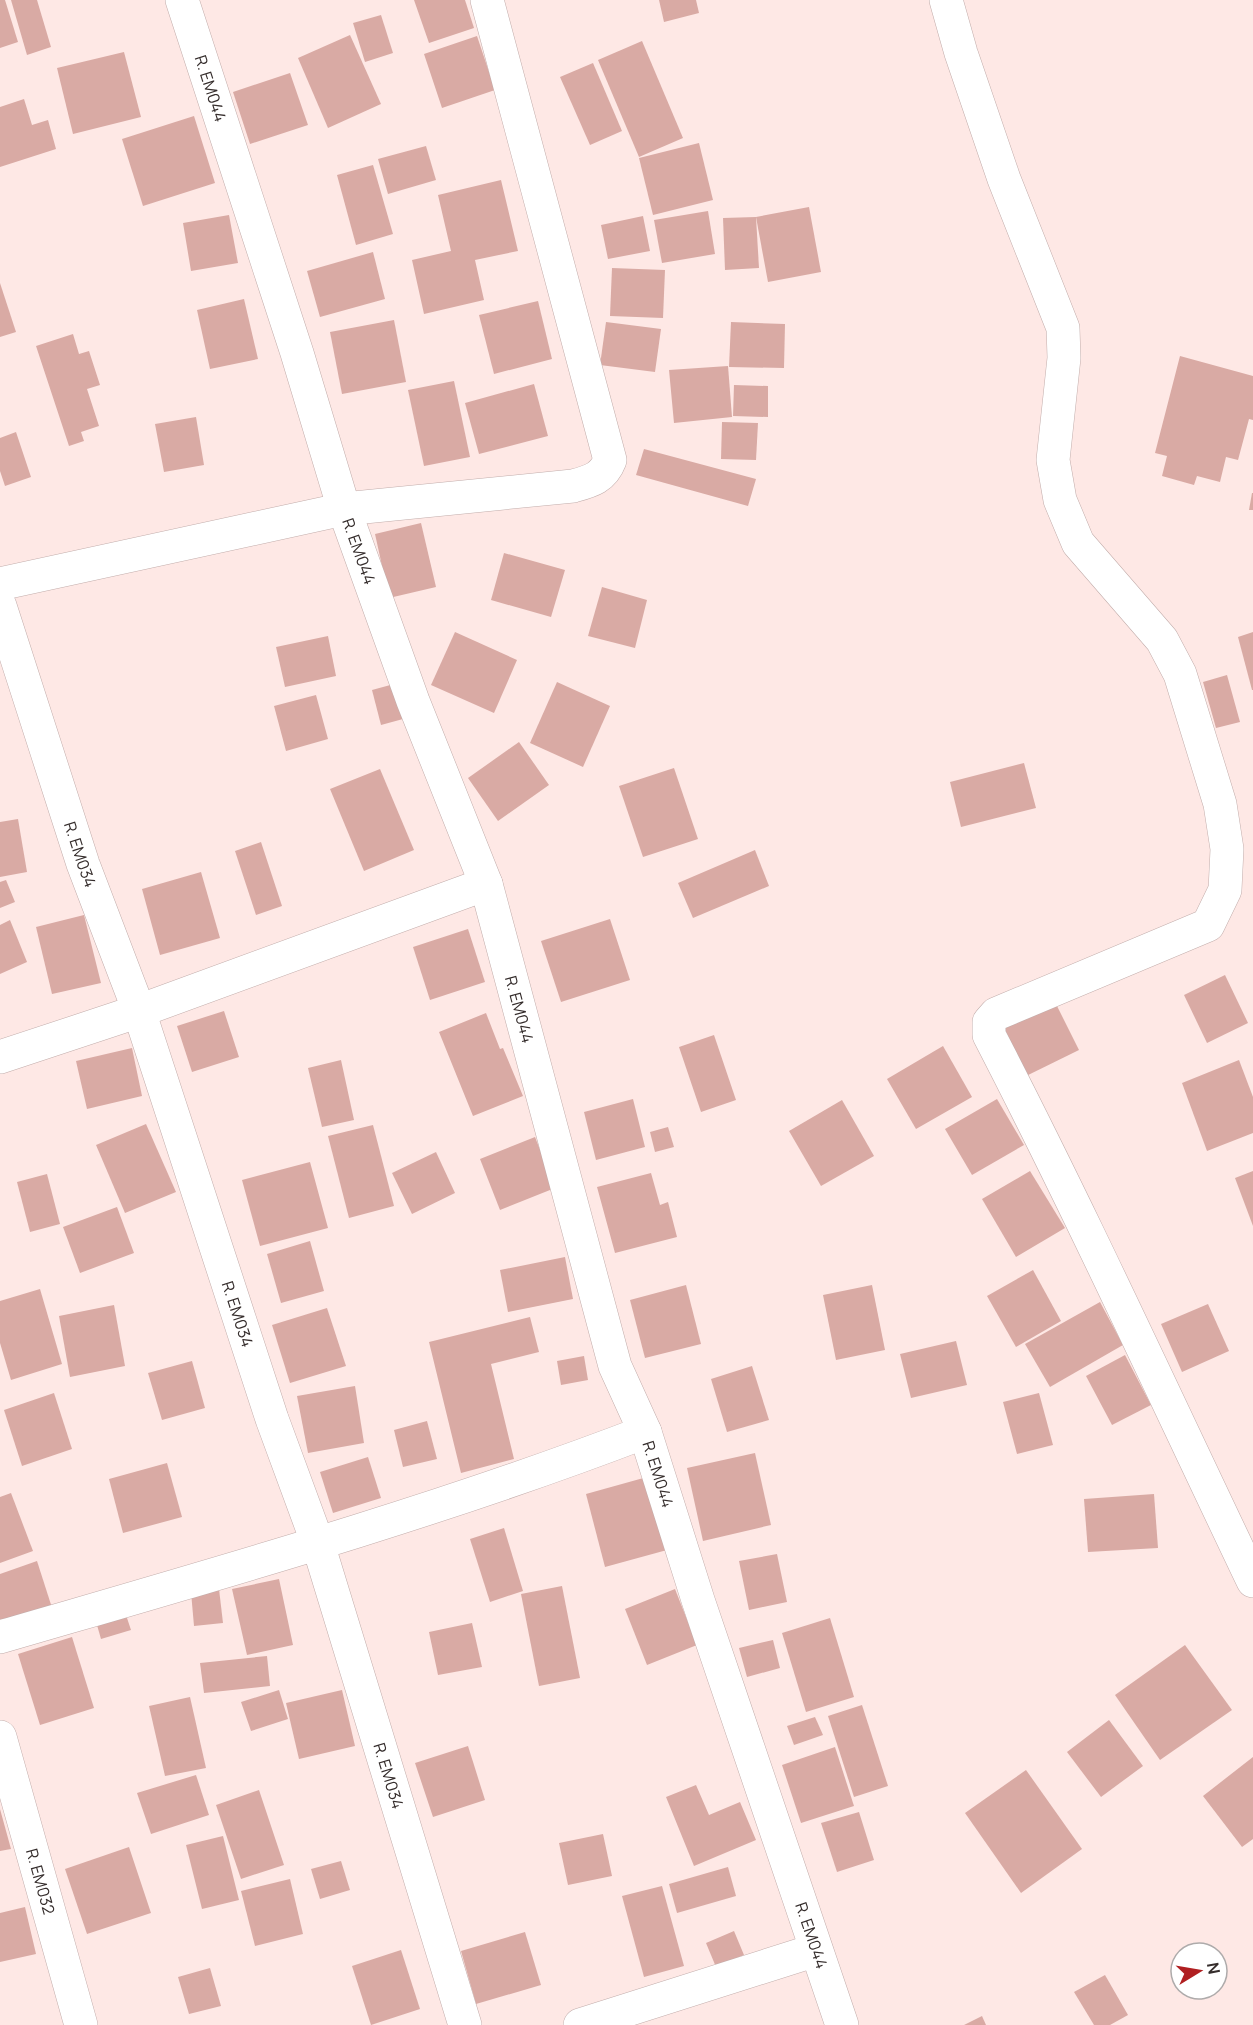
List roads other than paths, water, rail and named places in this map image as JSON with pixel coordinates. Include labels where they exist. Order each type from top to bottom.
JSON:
[{"type":"street","name":"R. EM044","points":[[182,0],[297,353],[344,509],[413,701],[486,884],[615,1366],[645,1432],[698,1600],[842,2025]]},
{"type":"street","points":[[0,584],[344,509],[573,486],[593,480],[606,470],[610,460],[487,0]]},
{"type":"street","points":[[946,0],[961,53],[1004,179],[1063,328],[1064,358],[1053,460],[1060,500],[1078,543],[1162,640],[1180,674],[1220,804],[1227,849],[1225,890],[1208,925],[996,1014],[989,1022],[989,1035],[1049,1152],[1253,1581]]},
{"type":"street","name":"R. EM034","points":[[0,606],[83,864],[139,1011],[272,1419],[318,1544],[465,2025]]},
{"type":"street","points":[[0,1057],[139,1011],[486,884]]},
{"type":"street","points":[[0,1637],[318,1544],[573,1460],[645,1432]]},
{"type":"street","name":"R. EM032","points":[[0,1737],[81,2025]]},
{"type":"street","points":[[580,2025],[816,1950]]}]
